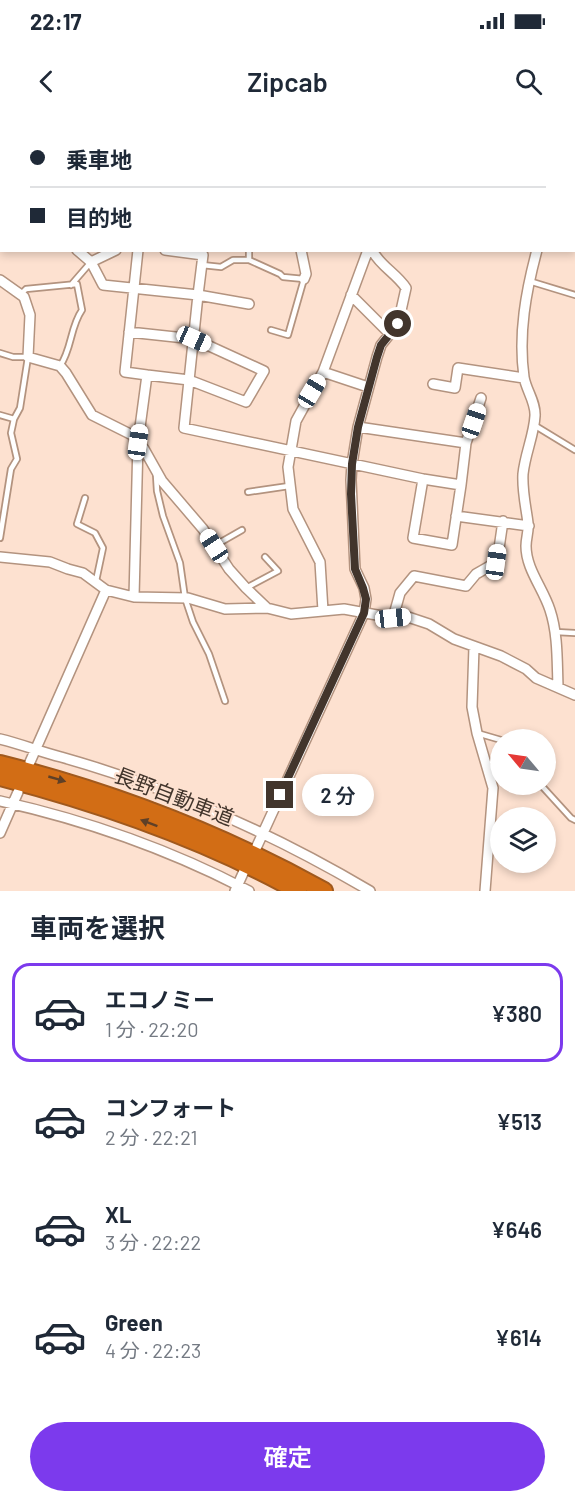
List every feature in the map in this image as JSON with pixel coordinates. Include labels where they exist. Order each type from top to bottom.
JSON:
[{"type":"highway","name":"長野自動車道","points":[[0,764],[79,785],[153,810],[250,852],[324,891]]},
{"type":"highway","name":"長野自動車道","points":[[0,777],[77,798],[197,841],[298,891]]},
{"type":"street","points":[[79,252],[91,262],[103,285],[198,295],[249,304]]},
{"type":"street","points":[[91,262],[112,252]]},
{"type":"street","points":[[129,332],[194,339],[264,371],[246,402],[189,380],[125,372],[129,332],[138,252]]},
{"type":"street","points":[[180,252],[203,255],[184,428],[423,479],[460,484]]},
{"type":"street","points":[[301,252],[306,274],[304,279]]},
{"type":"street","points":[[324,611],[320,562],[293,509],[288,467],[296,421],[323,372],[369,252]]},
{"type":"street","points":[[257,846],[364,613],[366,599],[355,569],[352,464],[368,387],[381,345],[398,324],[406,288],[399,278],[381,264],[372,252]]},
{"type":"street","points":[[536,252],[529,281],[522,344],[524,378],[535,409],[523,477],[524,500],[529,526],[526,547],[530,567],[549,608],[556,633],[558,686]]},
{"type":"street","points":[[0,280],[24,297],[30,315],[28,357],[60,366],[92,415],[122,429],[138,442],[162,481],[192,516],[229,568],[267,608]]},
{"type":"street","points":[[351,295],[390,334]]},
{"type":"street","points":[[433,384],[455,388],[458,368],[524,378]]},
{"type":"street","points":[[323,372],[368,387]]},
{"type":"street","points":[[134,597],[138,442],[147,375]]},
{"type":"street","points":[[423,479],[413,538],[452,545],[466,443],[481,398]]},
{"type":"street","points":[[358,427],[466,443]]},
{"type":"street","points":[[456,516],[529,526]]},
{"type":"street","points":[[393,618],[400,593],[414,576],[466,586],[476,574],[496,562],[502,521]]},
{"type":"street","points":[[0,557],[50,562],[83,573],[106,590],[134,597],[185,598],[225,609],[267,608],[291,614],[344,609],[393,618],[408,616],[429,624],[454,639],[501,656],[526,669],[536,678],[575,695]]},
{"type":"street","points":[[30,762],[106,590]]},
{"type":"street","points":[[474,647],[472,707],[493,788],[485,891]]},
{"type":"street","points":[[0,739],[130,777],[215,810],[263,832],[370,891]]},
{"type":"street","points":[[0,833],[18,792]]},
{"type":"street","points":[[0,801],[118,835],[236,888],[249,891]]},
{"type":"street","points":[[236,888],[244,871]]},
{"type":"lane","points":[[249,252],[249,261]]},
{"type":"lane","points":[[201,266],[221,267],[233,261],[249,261],[283,277],[304,279],[288,335],[271,330]]},
{"type":"lane","points":[[71,285],[91,262]]},
{"type":"lane","points":[[529,281],[575,295]]},
{"type":"lane","points":[[21,294],[27,289],[77,284],[82,310],[74,321],[71,342],[60,366]]},
{"type":"lane","points":[[0,353],[13,357],[28,357],[20,408],[14,418],[10,434],[17,459],[11,469],[0,538]]},
{"type":"lane","points":[[0,415],[14,418]]},
{"type":"lane","points":[[533,425],[575,450]]},
{"type":"lane","points":[[156,470],[157,491],[163,516],[180,563],[185,598],[193,622],[209,654],[225,701]]},
{"type":"lane","points":[[248,492],[289,486]]},
{"type":"lane","points":[[85,498],[77,524],[95,533],[103,548],[96,581]]},
{"type":"lane","points":[[214,546],[242,530]]},
{"type":"lane","points":[[246,588],[278,572],[265,556]]},
{"type":"lane","points":[[556,633],[575,633]]},
{"type":"lane","points":[[477,733],[490,737]]},
{"type":"lane","points":[[550,795],[575,820]]},
{"type":"route","points":[[280,795],[364,613],[366,599],[355,569],[351,494],[352,464],[358,427],[377,357],[381,345],[398,324]]}]
